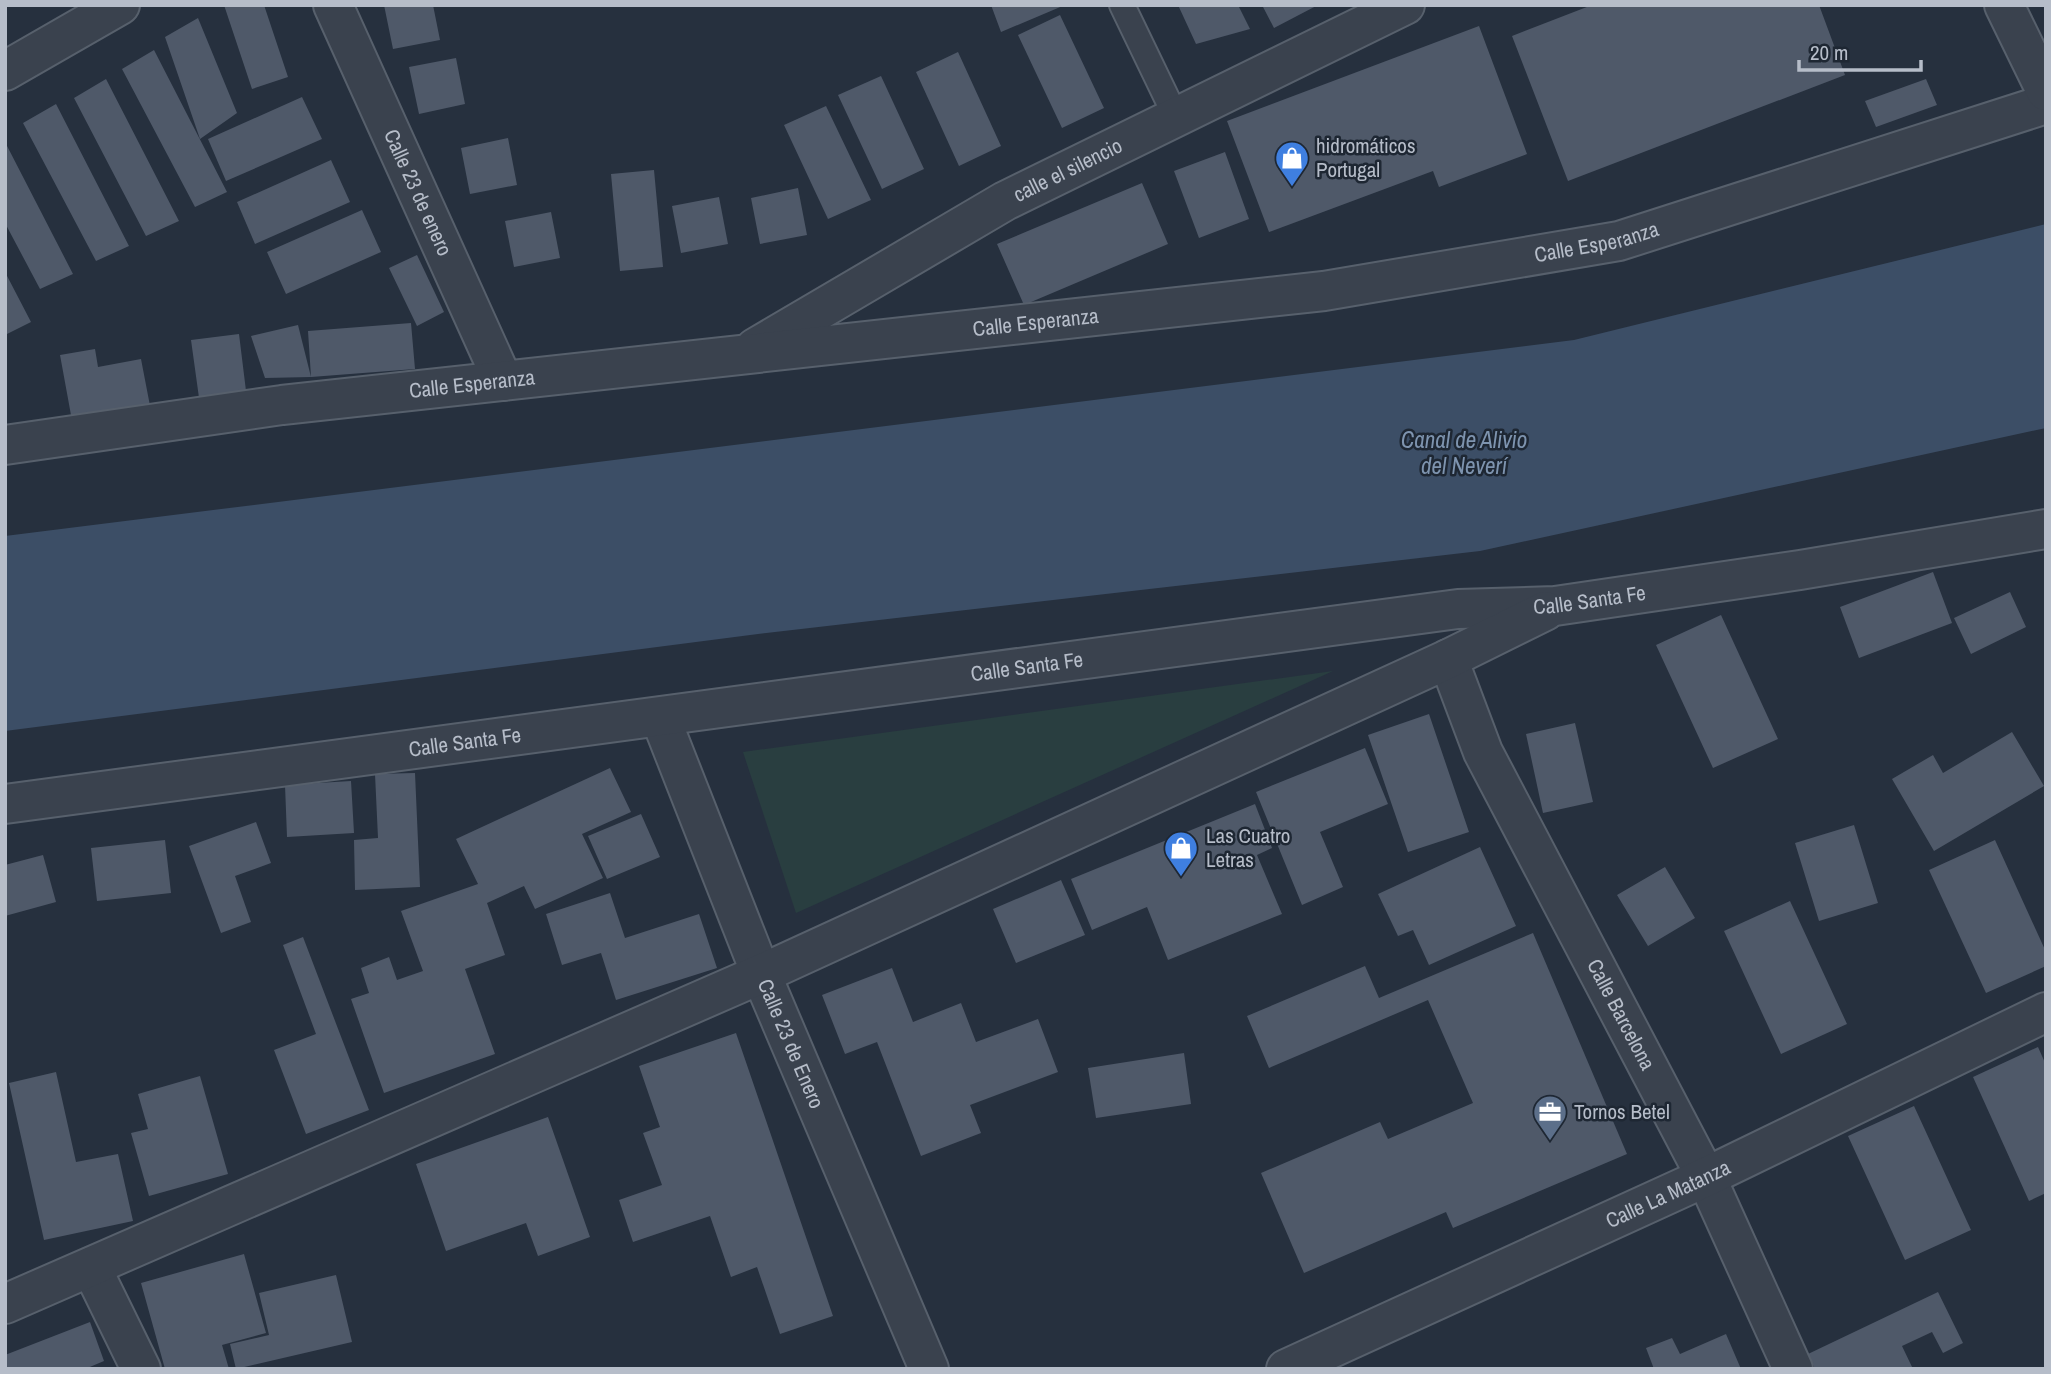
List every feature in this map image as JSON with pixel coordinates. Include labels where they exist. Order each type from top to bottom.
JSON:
[{"type":"street","points":[[5,71],[120,5]]},
{"type":"street","name":"Calle 23 de enero","points":[[333,5],[503,381]]},
{"type":"street","name":"calle el silencio","points":[[744,355],[1005,201],[1405,5]]},
{"type":"street","points":[[2004,5],[2046,91]]},
{"type":"street","name":"Calle Esperanza","points":[[5,445],[282,405],[1325,291],[1619,241],[2046,104]]},
{"type":"street","name":"Calle Santa Fe","points":[[5,804],[1458,609],[1555,606],[1800,570],[2046,529]]},
{"type":"street","points":[[5,1304],[761,974],[1448,659],[1555,606]]},
{"type":"street","name":"Calle Barcelona","points":[[1448,659],[1483,752],[1706,1177],[1793,1369]]},
{"type":"street","name":"Calle 23 de Enero","points":[[660,717],[761,974],[929,1369]]},
{"type":"street","name":"Calle La Matanza","points":[[1286,1369],[1706,1177],[2046,1012]]},
{"type":"street","points":[[91,1267],[141,1369]]},
{"type":"lane","points":[[1122,5],[1176,117]]},
{"type":"green space","points":[[1333,671],[796,913],[743,752]]},
{"type":"water","name":"Canal de Alivio del Neverí","points":[[2046,224],[2046,428],[1480,551],[758,634],[5,731],[5,536],[1574,340]]},
{"type":"building","points":[[224,5],[264,5],[288,77],[252,89]]},
{"type":"building","points":[[384,5],[433,5],[440,40],[393,49]]},
{"type":"building","points":[[991,5],[1065,5],[1001,32]]},
{"type":"building","points":[[1178,5],[1238,5],[1250,29],[1196,44]]},
{"type":"building","points":[[1262,5],[1318,5],[1274,28]]},
{"type":"building","points":[[1592,5],[1819,5],[1845,75],[1568,181],[1512,36]]},
{"type":"building","points":[[1060,15],[1104,108],[1062,128],[1018,35]]},
{"type":"building","points":[[198,18],[237,113],[200,139],[165,37]]},
{"type":"building","points":[[1479,26],[1527,154],[1439,187],[1433,171],[1269,232],[1227,121]]},
{"type":"building","points":[[154,50],[227,192],[195,207],[122,69]]},
{"type":"building","points":[[958,52],[1001,146],[959,166],[916,72]]},
{"type":"building","points":[[456,58],[465,104],[419,114],[409,67]]},
{"type":"building","points":[[881,76],[924,169],[882,189],[838,95]]},
{"type":"building","points":[[106,79],[179,221],[146,236],[74,98]]},
{"type":"building","points":[[1926,79],[1937,105],[1876,127],[1865,101]]},
{"type":"building","points":[[302,97],[322,139],[226,181],[208,139]]},
{"type":"building","points":[[56,104],[129,246],[96,261],[23,123]]},
{"type":"building","points":[[826,106],[871,200],[828,219],[784,125]]},
{"type":"building","points":[[508,138],[517,185],[470,194],[461,148]]},
{"type":"building","points":[[5,142],[73,274],[40,289],[5,223]]},
{"type":"building","points":[[1225,152],[1249,219],[1199,238],[1174,171]]},
{"type":"building","points":[[331,160],[350,202],[255,244],[237,202]]},
{"type":"building","points":[[654,170],[663,267],[620,271],[611,174]]},
{"type":"building","points":[[1142,183],[1168,244],[1024,305],[997,244]]},
{"type":"building","points":[[798,188],[807,235],[760,244],[751,198]]},
{"type":"building","points":[[719,197],[728,244],[681,253],[672,206]]},
{"type":"building","points":[[362,210],[381,252],[286,294],[267,252]]},
{"type":"building","points":[[551,212],[560,258],[514,267],[505,221]]},
{"type":"building","points":[[417,255],[444,312],[417,326],[389,268]]},
{"type":"building","points":[[5,272],[31,322],[5,335]]},
{"type":"building","points":[[411,323],[415,369],[311,377],[308,331]]},
{"type":"building","points":[[298,325],[311,377],[265,378],[251,336]]},
{"type":"building","points":[[239,334],[247,399],[200,405],[191,340]]},
{"type":"building","points":[[95,349],[98,367],[141,359],[151,411],[73,426],[60,355]]},
{"type":"building","points":[[1933,572],[1952,623],[1859,658],[1840,607]]},
{"type":"building","points":[[2010,592],[2026,627],[1971,654],[1954,618]]},
{"type":"building","points":[[1721,615],[1778,739],[1713,768],[1656,645]]},
{"type":"building","points":[[1429,714],[1469,832],[1408,852],[1368,735]]},
{"type":"building","points":[[1575,723],[1593,802],[1543,813],[1526,734]]},
{"type":"building","points":[[2012,732],[2044,786],[1934,851],[1892,779],[1933,755],[1943,773]]},
{"type":"building","points":[[1365,748],[1388,804],[1320,832],[1343,887],[1302,905],[1256,792]]},
{"type":"building","points":[[610,768],[631,812],[582,834],[603,878],[535,909],[524,886],[487,903],[505,955],[465,969],[495,1054],[384,1093],[351,999],[369,993],[361,968],[389,957],[397,980],[423,971],[401,911],[478,884],[456,839]]},
{"type":"building","points":[[415,773],[420,887],[355,890],[354,840],[378,838],[375,774]]},
{"type":"building","points":[[351,781],[354,833],[287,837],[285,785]]},
{"type":"building","points":[[1255,804],[1272,848],[1257,855],[1282,914],[1168,960],[1147,907],[1092,930],[1071,879]]},
{"type":"building","points":[[641,814],[660,857],[607,879],[588,836]]},
{"type":"building","points":[[256,822],[271,863],[235,876],[251,922],[221,933],[189,846]]},
{"type":"building","points":[[1854,825],[1878,903],[1819,921],[1795,843]]},
{"type":"building","points":[[165,840],[171,893],[97,901],[91,848]]},
{"type":"building","points":[[1995,840],[2046,952],[2046,966],[1986,993],[1929,870]]},
{"type":"building","points":[[1480,847],[1516,926],[1429,965],[1413,930],[1398,936],[1378,894]]},
{"type":"building","points":[[43,855],[56,902],[5,916],[5,865]]},
{"type":"building","points":[[1665,867],[1695,918],[1648,946],[1617,895]]},
{"type":"building","points":[[1061,880],[1085,935],[1016,963],[993,909]]},
{"type":"building","points":[[610,893],[625,938],[699,914],[717,968],[616,1000],[601,953],[562,965],[546,914]]},
{"type":"building","points":[[1790,901],[1847,1024],[1781,1054],[1724,931]]},
{"type":"building","points":[[1533,933],[1627,1154],[1453,1228],[1446,1212],[1304,1273],[1261,1173],[1380,1122],[1388,1139],[1473,1103],[1428,1000],[1269,1068],[1247,1016],[1365,966],[1379,998]]},
{"type":"building","points":[[303,937],[369,1110],[306,1134],[274,1050],[316,1034],[283,945]]},
{"type":"building","points":[[892,968],[913,1022],[961,1003],[976,1042],[1038,1019],[1058,1072],[970,1105],[981,1133],[921,1156],[877,1042],[845,1054],[822,995]]},
{"type":"building","points":[[736,1033],[833,1316],[780,1334],[757,1267],[731,1277],[710,1216],[633,1242],[619,1200],[662,1185],[643,1133],[660,1127],[639,1066]]},
{"type":"building","points":[[2038,1047],[2046,1065],[2046,1193],[2029,1201],[1973,1077]]},
{"type":"building","points":[[1184,1053],[1191,1104],[1096,1118],[1088,1068]]},
{"type":"building","points":[[56,1072],[76,1162],[118,1154],[133,1221],[44,1240],[9,1083]]},
{"type":"building","points":[[200,1076],[228,1174],[149,1196],[131,1133],[148,1129],[138,1094]]},
{"type":"building","points":[[1914,1106],[1971,1230],[1905,1260],[1848,1136]]},
{"type":"building","points":[[548,1117],[590,1237],[538,1256],[526,1223],[446,1251],[416,1164]]},
{"type":"building","points":[[244,1254],[266,1333],[222,1345],[229,1369],[165,1369],[141,1283]]},
{"type":"building","points":[[336,1275],[352,1342],[236,1369],[230,1344],[269,1335],[259,1293]]},
{"type":"building","points":[[1938,1292],[1963,1343],[1943,1353],[1932,1332],[1902,1346],[1913,1369],[1815,1369],[1808,1354]]},
{"type":"building","points":[[90,1322],[104,1361],[85,1369],[5,1369],[5,1355]]},
{"type":"building","points":[[1726,1334],[1741,1369],[1654,1369],[1646,1348],[1672,1338],[1680,1354]]},
{"type":"place","name":"hidromáticos Portugal","points":[[1292,188]]},
{"type":"place","name":"Las Cuatro Letras","points":[[1181,878]]},
{"type":"place","name":"Tornos Betel","points":[[1550,1142]]}]
